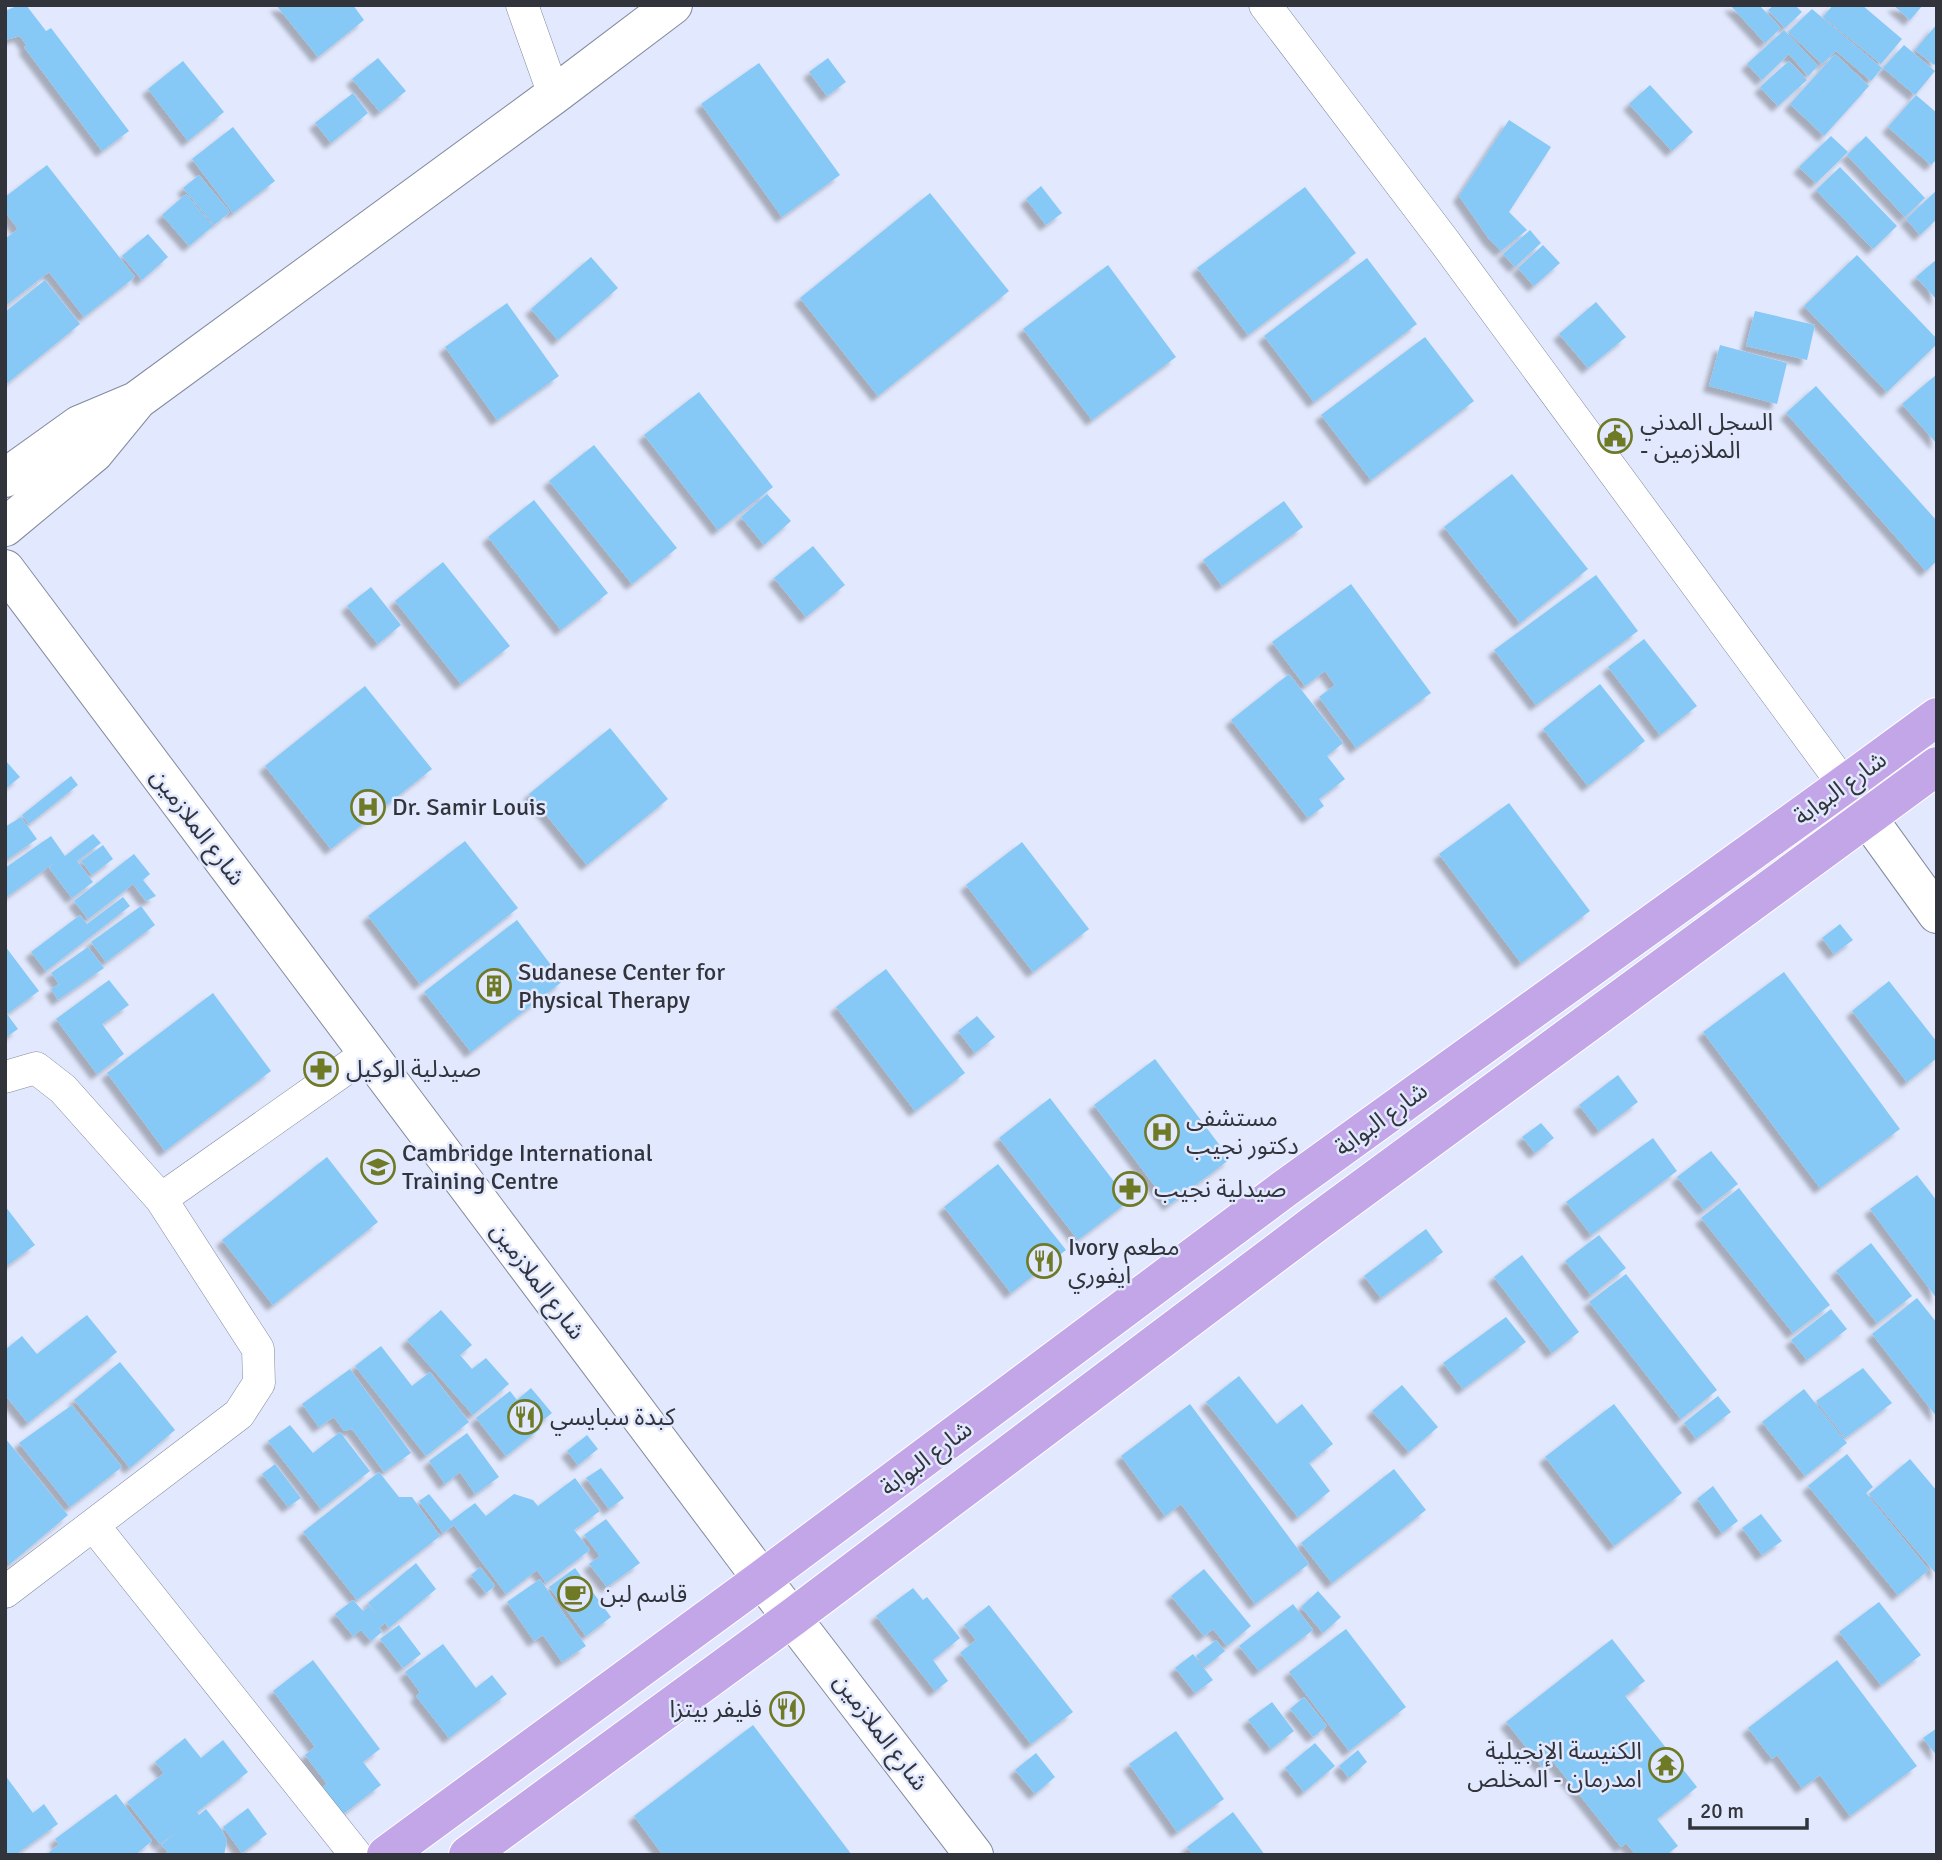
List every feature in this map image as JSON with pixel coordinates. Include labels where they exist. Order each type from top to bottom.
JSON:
[{"type":"main road","name":"شارع البوابة","points":[[386,1855],[762,1579],[1284,1189],[1937,717]]},
{"type":"main road","name":"شارع البوابة","points":[[468,1855],[793,1617],[1317,1222],[1937,766]]},
{"type":"street","points":[[522,5],[554,94]]},
{"type":"street","points":[[5,478],[79,425],[136,401],[673,5]]},
{"type":"street","points":[[1265,5],[1444,241],[1937,914]]},
{"type":"street","points":[[5,527],[94,453],[136,401]]},
{"type":"street","name":"شارع الملازمين","points":[[5,569],[20,605],[368,1053],[762,1579],[974,1855]]},
{"type":"street","points":[[161,1199],[368,1053]]},
{"type":"street","points":[[5,1077],[36,1068],[63,1089],[161,1199],[258,1349],[259,1383],[239,1414],[5,1592]]},
{"type":"street","points":[[94,1526],[356,1855]]},
{"type":"building","points":[[26,5],[46,31],[51,28],[129,131],[102,151],[24,47],[27,46],[20,36],[5,40],[5,11]]},
{"type":"building","points":[[276,5],[353,5],[364,20],[318,57]]},
{"type":"building","points":[[1730,5],[1759,5],[1781,28],[1765,43]]},
{"type":"building","points":[[1774,5],[1795,5],[1802,12],[1785,28],[1768,10]]},
{"type":"building","points":[[1833,5],[1862,5],[1902,39],[1881,64],[1823,17]]},
{"type":"building","points":[[1893,5],[1923,5],[1910,20]]},
{"type":"building","points":[[1812,9],[1882,68],[1871,81],[1836,51],[1822,64],[1788,32]]},
{"type":"building","points":[[1937,24],[1937,62],[1934,65],[1915,50]]},
{"type":"building","points":[[1784,30],[1818,66],[1808,76],[1789,54],[1762,80],[1747,64]]},
{"type":"building","points":[[1904,45],[1935,71],[1915,95],[1883,68]]},
{"type":"building","points":[[1835,54],[1869,86],[1824,136],[1790,104]]},
{"type":"building","points":[[378,58],[406,91],[380,112],[352,79]]},
{"type":"building","points":[[828,58],[846,82],[827,96],[809,72]]},
{"type":"building","points":[[183,61],[224,112],[188,141],[148,89]]},
{"type":"building","points":[[1789,61],[1807,80],[1778,106],[1760,87]]},
{"type":"building","points":[[759,63],[840,175],[782,217],[701,104]]},
{"type":"building","points":[[1650,85],[1693,132],[1672,151],[1629,104]]},
{"type":"building","points":[[353,93],[368,113],[331,143],[315,123]]},
{"type":"building","points":[[1916,95],[1937,113],[1937,159],[1931,165],[1888,127]]},
{"type":"building","points":[[1509,120],[1551,147],[1509,212],[1527,230],[1501,251],[1489,239],[1459,196]]},
{"type":"building","points":[[233,127],[275,181],[233,213],[192,159]]},
{"type":"building","points":[[1831,136],[1848,152],[1816,183],[1799,167]]},
{"type":"building","points":[[1866,136],[1925,198],[1905,217],[1847,155]]},
{"type":"building","points":[[47,165],[135,277],[84,317],[49,272],[5,306],[5,239],[18,229],[5,212],[5,197]]},
{"type":"building","points":[[1840,167],[1897,226],[1873,249],[1816,190]]},
{"type":"building","points":[[199,175],[230,212],[214,225],[183,188]]},
{"type":"building","points":[[1041,186],[1062,213],[1046,225],[1026,199]]},
{"type":"building","points":[[1305,187],[1356,253],[1248,335],[1197,268]]},
{"type":"building","points":[[1937,190],[1937,219],[1920,235],[1906,219]]},
{"type":"building","points":[[930,193],[1009,291],[878,396],[800,298]]},
{"type":"building","points":[[186,194],[213,226],[189,246],[162,215]]},
{"type":"building","points":[[1530,230],[1541,243],[1515,267],[1503,254]]},
{"type":"building","points":[[148,234],[168,257],[142,280],[122,256]]},
{"type":"building","points":[[1543,245],[1560,263],[1534,286],[1518,268]]},
{"type":"building","points":[[1857,255],[1937,339],[1937,344],[1887,392],[1804,306]]},
{"type":"building","points":[[591,257],[618,288],[558,340],[531,309]]},
{"type":"building","points":[[1367,258],[1417,324],[1314,402],[1264,336]]},
{"type":"building","points":[[1937,259],[1937,300],[1916,277]]},
{"type":"building","points":[[1108,265],[1176,357],[1092,420],[1023,329]]},
{"type":"building","points":[[45,280],[80,324],[5,385],[5,312]]},
{"type":"building","points":[[1596,302],[1626,337],[1588,368],[1559,334]]},
{"type":"building","points":[[507,303],[559,376],[497,420],[445,347]]},
{"type":"building","points":[[1755,311],[1815,325],[1807,360],[1746,346]]},
{"type":"building","points":[[1425,337],[1474,401],[1371,480],[1321,415]]},
{"type":"building","points":[[1720,345],[1787,363],[1777,404],[1709,386]]},
{"type":"building","points":[[1937,374],[1937,444],[1902,404]]},
{"type":"building","points":[[1816,386],[1937,521],[1937,561],[1926,571],[1786,413]]},
{"type":"building","points":[[699,392],[773,487],[718,530],[644,435]]},
{"type":"building","points":[[594,445],[677,548],[632,584],[549,481]]},
{"type":"building","points":[[1512,474],[1588,569],[1520,623],[1444,527]]},
{"type":"building","points":[[767,494],[791,521],[764,545],[741,517]]},
{"type":"building","points":[[534,500],[608,593],[561,630],[488,537]]},
{"type":"building","points":[[1284,501],[1303,527],[1222,586],[1203,560]]},
{"type":"building","points":[[813,546],[845,585],[806,617],[774,578]]},
{"type":"building","points":[[443,562],[510,646],[461,684],[395,601]]},
{"type":"building","points":[[1596,575],[1638,631],[1536,705],[1494,650]]},
{"type":"building","points":[[1351,584],[1431,693],[1356,748],[1319,697],[1335,685],[1325,671],[1305,686],[1272,642]]},
{"type":"building","points":[[371,587],[401,625],[378,644],[347,606]]},
{"type":"building","points":[[1644,639],[1697,706],[1660,735],[1608,667]]},
{"type":"building","points":[[1289,674],[1343,743],[1327,756],[1345,779],[1319,799],[1324,806],[1308,818],[1231,720]]},
{"type":"building","points":[[1600,684],[1645,741],[1588,786],[1543,729]]},
{"type":"building","points":[[365,686],[432,769],[331,849],[265,766]]},
{"type":"building","points":[[610,728],[668,799],[587,865],[529,794]]},
{"type":"building","points":[[5,760],[20,777],[5,789]]},
{"type":"building","points":[[71,776],[78,785],[29,824],[22,815]]},
{"type":"building","points":[[1509,803],[1590,911],[1521,963],[1439,854]]},
{"type":"building","points":[[21,817],[37,839],[5,861],[5,827]]},
{"type":"building","points":[[93,834],[101,843],[77,861],[93,882],[72,898],[49,868],[54,863],[5,898],[5,868],[51,836],[65,856]]},
{"type":"building","points":[[465,841],[518,908],[420,984],[368,916]]},
{"type":"building","points":[[1022,842],[1089,929],[1033,972],[966,885]]},
{"type":"building","points":[[103,845],[113,859],[92,875],[81,861]]},
{"type":"building","points":[[134,854],[150,874],[143,880],[156,896],[146,901],[133,884],[88,919],[74,901]]},
{"type":"building","points":[[123,897],[130,906],[46,971],[31,952],[80,915],[87,924]]},
{"type":"building","points":[[141,906],[155,925],[106,962],[91,942]]},
{"type":"building","name":"Sudanese Center for Physical Therapy","points":[[517,920],[563,981],[471,1052],[424,992]]},
{"type":"building","points":[[1840,924],[1853,940],[1834,954],[1822,938]]},
{"type":"building","points":[[5,946],[39,991],[7,1014],[18,1029],[5,1038]]},
{"type":"building","points":[[88,947],[104,968],[58,1000],[51,989],[59,984],[51,973]]},
{"type":"building","points":[[886,969],[965,1073],[915,1111],[836,1007]]},
{"type":"building","points":[[1784,972],[1900,1129],[1820,1188],[1703,1032]]},
{"type":"building","points":[[109,980],[129,1005],[102,1024],[124,1054],[97,1074],[56,1019]]},
{"type":"building","points":[[1889,981],[1937,1042],[1937,1058],[1907,1082],[1852,1011]]},
{"type":"building","points":[[213,993],[271,1071],[165,1151],[107,1073]]},
{"type":"building","points":[[977,1016],[995,1037],[975,1053],[958,1031]]},
{"type":"building","name":"مستشفى دكتور نجيب","points":[[1155,1059],[1230,1159],[1169,1205],[1094,1105]]},
{"type":"building","points":[[1618,1075],[1638,1102],[1599,1131],[1579,1105]]},
{"type":"building","points":[[1050,1098],[1129,1201],[1078,1240],[999,1138]]},
{"type":"building","points":[[1541,1123],[1554,1138],[1535,1153],[1522,1137]]},
{"type":"building","points":[[1653,1138],[1677,1171],[1591,1235],[1566,1202]]},
{"type":"building","points":[[1711,1151],[1738,1184],[1704,1210],[1677,1177]]},
{"type":"building","points":[[327,1157],[378,1222],[273,1305],[222,1240]]},
{"type":"building","points":[[998,1164],[1066,1250],[1011,1293],[944,1207]]},
{"type":"building","points":[[1917,1175],[1937,1201],[1937,1299],[1870,1209]]},
{"type":"building","points":[[1739,1188],[1830,1305],[1793,1333],[1701,1218]]},
{"type":"building","points":[[5,1206],[35,1245],[8,1265],[5,1262]]},
{"type":"building","points":[[1426,1229],[1443,1252],[1381,1298],[1364,1276]]},
{"type":"building","points":[[1599,1235],[1626,1268],[1591,1295],[1565,1261]]},
{"type":"building","points":[[1871,1243],[1912,1296],[1877,1323],[1836,1271]]},
{"type":"building","points":[[1522,1255],[1579,1332],[1552,1353],[1494,1277]]},
{"type":"building","points":[[1626,1274],[1717,1390],[1681,1419],[1589,1302]]},
{"type":"building","points":[[1917,1298],[1937,1323],[1937,1417],[1872,1334]]},
{"type":"building","points":[[1831,1309],[1847,1329],[1807,1360],[1791,1340]]},
{"type":"building","points":[[441,1310],[472,1345],[460,1355],[472,1369],[486,1358],[509,1384],[473,1415],[407,1340]]},
{"type":"building","points":[[87,1315],[117,1352],[28,1423],[5,1395],[5,1350],[22,1336],[37,1354]]},
{"type":"building","points":[[1506,1317],[1526,1342],[1463,1389],[1443,1363]]},
{"type":"building","points":[[381,1346],[412,1386],[430,1372],[469,1422],[426,1456],[355,1366]]},
{"type":"building","points":[[120,1362],[175,1430],[130,1468],[74,1400]]},
{"type":"building","points":[[1863,1368],[1892,1403],[1845,1438],[1816,1401]]},
{"type":"building","points":[[350,1369],[411,1453],[384,1472],[352,1429],[344,1431],[334,1417],[319,1427],[302,1404]]},
{"type":"building","points":[[1239,1376],[1277,1424],[1302,1404],[1333,1444],[1309,1463],[1330,1491],[1298,1517],[1206,1402]]},
{"type":"building","points":[[1402,1385],[1438,1427],[1409,1452],[1372,1411]]},
{"type":"building","points":[[531,1388],[552,1413],[537,1425],[540,1429],[506,1456],[476,1418],[510,1391],[517,1400]]},
{"type":"building","points":[[1804,1389],[1847,1443],[1805,1476],[1762,1422]]},
{"type":"building","points":[[1718,1396],[1731,1412],[1696,1439],[1684,1423]]},
{"type":"building","points":[[1190,1404],[1309,1564],[1255,1604],[1181,1504],[1165,1516],[1121,1456]]},
{"type":"building","points":[[1614,1404],[1682,1493],[1614,1546],[1545,1457]]},
{"type":"building","points":[[72,1405],[122,1467],[70,1507],[19,1443]]},
{"type":"building","points":[[290,1425],[313,1453],[340,1432],[370,1471],[321,1509],[268,1441]]},
{"type":"building","points":[[467,1433],[499,1477],[475,1494],[460,1472],[445,1484],[429,1461]]},
{"type":"building","points":[[587,1435],[598,1449],[578,1465],[567,1451]]},
{"type":"building","points":[[5,1438],[68,1515],[10,1564],[5,1559]]},
{"type":"building","points":[[1847,1454],[1873,1487],[1866,1493],[1929,1570],[1898,1595],[1808,1486]]},
{"type":"building","points":[[1910,1459],[1937,1491],[1937,1575],[1869,1494]]},
{"type":"building","points":[[275,1464],[301,1498],[288,1507],[262,1474]]},
{"type":"building","points":[[601,1468],[624,1498],[609,1509],[586,1478]]},
{"type":"building","points":[[1394,1469],[1426,1510],[1332,1583],[1301,1543]]},
{"type":"building","points":[[379,1472],[399,1497],[412,1497],[440,1536],[357,1600],[303,1532]]},
{"type":"building","points":[[575,1478],[600,1511],[574,1530],[590,1550],[546,1583],[537,1570],[506,1594],[454,1525],[443,1533],[419,1501],[429,1494],[451,1521],[475,1503],[486,1516],[514,1494],[533,1500],[538,1506]]},
{"type":"building","points":[[1713,1486],[1738,1521],[1722,1533],[1697,1499]]},
{"type":"building","points":[[1761,1514],[1782,1541],[1762,1555],[1742,1528]]},
{"type":"building","points":[[606,1519],[640,1563],[607,1587],[589,1564],[600,1556],[584,1535]]},
{"type":"building","points":[[416,1563],[436,1589],[389,1628],[385,1623],[379,1628],[382,1632],[371,1641],[361,1630],[353,1636],[335,1614],[353,1600],[363,1611],[369,1606],[380,1619],[368,1603]]},
{"type":"building","points":[[480,1567],[495,1586],[486,1593],[471,1575]]},
{"type":"building","points":[[575,1568],[611,1617],[586,1636],[549,1587]]},
{"type":"building","points":[[1204,1569],[1251,1626],[1227,1646],[1213,1629],[1204,1636],[1171,1596]]},
{"type":"building","points":[[540,1579],[586,1646],[562,1662],[543,1635],[534,1641],[507,1602]]},
{"type":"building","points":[[913,1588],[923,1600],[927,1597],[960,1638],[933,1660],[948,1681],[935,1691],[876,1616]]},
{"type":"building","points":[[1318,1591],[1341,1617],[1323,1633],[1301,1607]]},
{"type":"building","points":[[1879,1602],[1921,1655],[1881,1685],[1839,1632]]},
{"type":"building","points":[[1293,1604],[1313,1630],[1259,1671],[1239,1646]]},
{"type":"building","points":[[989,1605],[1073,1712],[1031,1744],[960,1653],[976,1640],[964,1625]]},
{"type":"building","points":[[399,1625],[421,1654],[403,1668],[380,1639]]},
{"type":"building","points":[[1346,1629],[1406,1707],[1349,1751],[1289,1672]]},
{"type":"building","points":[[1612,1639],[1645,1681],[1625,1696],[1697,1787],[1657,1819],[1678,1846],[1666,1855],[1636,1855],[1626,1843],[1621,1847],[1551,1759],[1542,1767],[1506,1722]]},
{"type":"building","points":[[1216,1640],[1225,1651],[1205,1667],[1196,1656]]},
{"type":"building","points":[[443,1644],[476,1688],[492,1675],[507,1694],[449,1738],[416,1696],[420,1692],[405,1672]]},
{"type":"building","points":[[1193,1654],[1213,1680],[1195,1693],[1175,1668]]},
{"type":"building","points":[[313,1660],[380,1749],[363,1762],[381,1785],[342,1815],[322,1788],[327,1784],[305,1755],[315,1747],[273,1691]]},
{"type":"building","points":[[1837,1660],[1917,1766],[1850,1816],[1820,1775],[1802,1788],[1777,1755],[1772,1759],[1748,1728]]},
{"type":"building","points":[[1304,1697],[1327,1726],[1313,1737],[1290,1709]]},
{"type":"building","points":[[1272,1702],[1294,1731],[1271,1749],[1248,1720]]},
{"type":"building","points":[[753,1725],[852,1855],[663,1855],[634,1816]]},
{"type":"building","points":[[1937,1728],[1937,1756],[1923,1738]]},
{"type":"building","points":[[1176,1731],[1224,1799],[1177,1832],[1129,1764]]},
{"type":"building","points":[[185,1738],[201,1758],[223,1740],[248,1772],[197,1812],[199,1815],[206,1809],[222,1830],[227,1840],[224,1855],[164,1855],[168,1852],[161,1845],[178,1831],[160,1844],[127,1802],[164,1773],[155,1762]]},
{"type":"building","points":[[1315,1743],[1335,1766],[1304,1792],[1285,1768]]},
{"type":"building","points":[[1358,1750],[1367,1762],[1349,1778],[1339,1766]]},
{"type":"building","points":[[1036,1753],[1055,1777],[1035,1794],[1015,1770]]},
{"type":"building","points":[[5,1775],[33,1813],[44,1804],[58,1824],[15,1855],[5,1855]]},
{"type":"building","points":[[116,1794],[152,1841],[135,1855],[46,1855],[59,1844],[55,1839]]},
{"type":"building","points":[[248,1808],[267,1834],[242,1853],[223,1827]]},
{"type":"building","points":[[1233,1812],[1265,1855],[1193,1855],[1187,1847]]},
{"type":"place","name":"السجل المدني - الملازمين","points":[[1615,436]]},
{"type":"place","name":"Dr. Samir Louis","points":[[368,807]]},
{"type":"place","name":"Sudanese Center for Physical Therapy","points":[[494,986]]},
{"type":"place","name":"صيدلية الوكيل","points":[[321,1069]]},
{"type":"place","name":"مستشفى دكتور نجيب","points":[[1162,1132]]},
{"type":"place","name":"Cambridge International Training Centre","points":[[378,1167]]},
{"type":"place","name":"صيدلية نجيب","points":[[1130,1189]]},
{"type":"place","name":"Ivory مطعم ايفوري","points":[[1044,1261]]},
{"type":"place","name":"كبدة سبايسي","points":[[525,1417]]},
{"type":"place","name":"قاسم لبن","points":[[575,1594]]},
{"type":"place","name":"فليفر بيتزا","points":[[787,1709]]},
{"type":"place","name":"الكنيسة الإنجيلية امدرمان - المخلص","points":[[1666,1765]]}]
